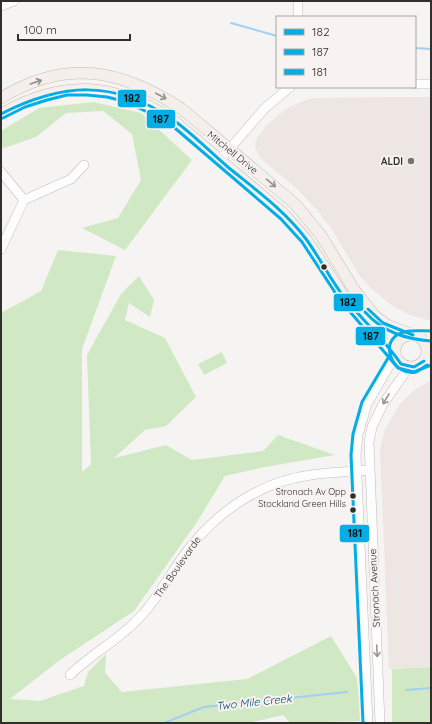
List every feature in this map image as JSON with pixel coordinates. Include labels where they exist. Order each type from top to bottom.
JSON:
[{"type":"main road","name":"Mitchell Drive","points":[[1,98],[13,91],[41,80],[75,72],[107,74],[162,96],[182,109],[278,189],[311,221],[355,291],[374,316],[387,325],[414,335],[431,336]]},
{"type":"main road","name":"Mitchell Drive","points":[[1,114],[18,104],[42,95],[88,89],[111,92],[131,97],[152,106],[172,119],[271,201],[298,228],[344,297],[395,355]]},
{"type":"main road","points":[[414,335],[423,341],[426,346],[427,360],[416,367],[409,367],[401,364],[395,355],[395,348],[399,340],[404,337],[414,335]]},
{"type":"street","points":[[1,6],[14,1]]},
{"type":"street","points":[[298,1],[298,16]]},
{"type":"street","points":[[416,84],[431,84]]},
{"type":"street","points":[[220,160],[265,108],[289,88]]},
{"type":"street","points":[[1,249],[24,200],[71,179],[84,165]]},
{"type":"street","points":[[1,172],[24,200]]},
{"type":"street","name":"Stronach Avenue","points":[[368,723],[356,471],[358,435],[362,418],[370,397],[395,355]]},
{"type":"street","name":"Stronach Avenue","points":[[380,723],[368,470],[369,442],[372,427],[390,392],[409,367]]},
{"type":"street","name":"The Boulevarde","points":[[70,675],[83,661],[118,638],[142,615],[155,599],[190,546],[206,528],[226,510],[250,495],[274,484],[310,475],[368,470]]},
{"type":"shaded area","points":[[431,97],[431,321],[410,315],[391,305],[372,289],[359,275],[333,231],[317,210],[296,188],[260,158],[255,147],[256,139],[268,124],[286,109],[298,103],[312,98]]},
{"type":"shaded area","points":[[431,380],[431,667],[389,669],[380,450],[385,429],[400,404],[413,391]]},
{"type":"green space","points":[[93,102],[141,113],[192,160],[125,250],[82,228],[118,218],[141,180],[132,134],[103,111],[66,113],[36,137],[1,149],[1,131],[39,108]]},
{"type":"green space","points":[[58,250],[116,256],[82,349],[82,472],[91,464],[87,355],[121,294],[139,276],[154,300],[150,317],[129,303],[125,320],[165,338],[196,397],[166,426],[145,430],[114,458],[166,445],[192,460],[263,451],[278,435],[335,455],[265,467],[225,476],[197,522],[134,611],[60,660],[10,699],[40,701],[84,686],[88,672],[106,654],[105,673],[122,692],[247,679],[331,636],[357,678],[361,721],[290,723],[283,715],[248,723],[1,723],[1,313],[41,291]]},
{"type":"green space","points":[[222,352],[227,363],[204,375],[198,364]]},
{"type":"green space","points":[[431,667],[431,723],[392,723],[392,669]]},
{"type":"waterway","points":[[231,23],[276,36]]},
{"type":"waterway","points":[[416,48],[431,49]]},
{"type":"waterway","name":"Two Mile Creek","points":[[406,690],[431,688]]},
{"type":"waterway","name":"Two Mile Creek","points":[[164,723],[204,707],[347,692]]},
{"type":"transit line","name":"182","points":[[1,114],[45,96],[66,91],[87,90],[108,92],[129,97],[150,106],[187,130],[289,219],[306,239],[344,297],[401,364],[414,367],[424,361]]},
{"type":"transit line","name":"187","points":[[3,118],[25,107],[47,100],[67,95],[87,95],[107,97],[127,102],[169,123],[281,219],[302,242],[340,300],[398,368],[414,372],[431,365]]},
{"type":"transit line","name":"182","points":[[368,309],[383,323],[413,335]]},
{"type":"transit line","name":"187","points":[[365,312],[379,325],[395,333],[431,341]]},
{"type":"transit line","name":"181","points":[[427,365],[416,372],[402,370],[396,366],[392,360],[390,347],[392,340],[401,333],[431,331]]},
{"type":"transit line","name":"181","points":[[363,723],[351,455],[353,434],[362,402],[391,353]]},
{"type":"place","name":"ALDI","points":[[411,161]]},
{"type":"place","name":"Stronach Av Opp Stockland Green Hills","points":[[353,496]]}]
